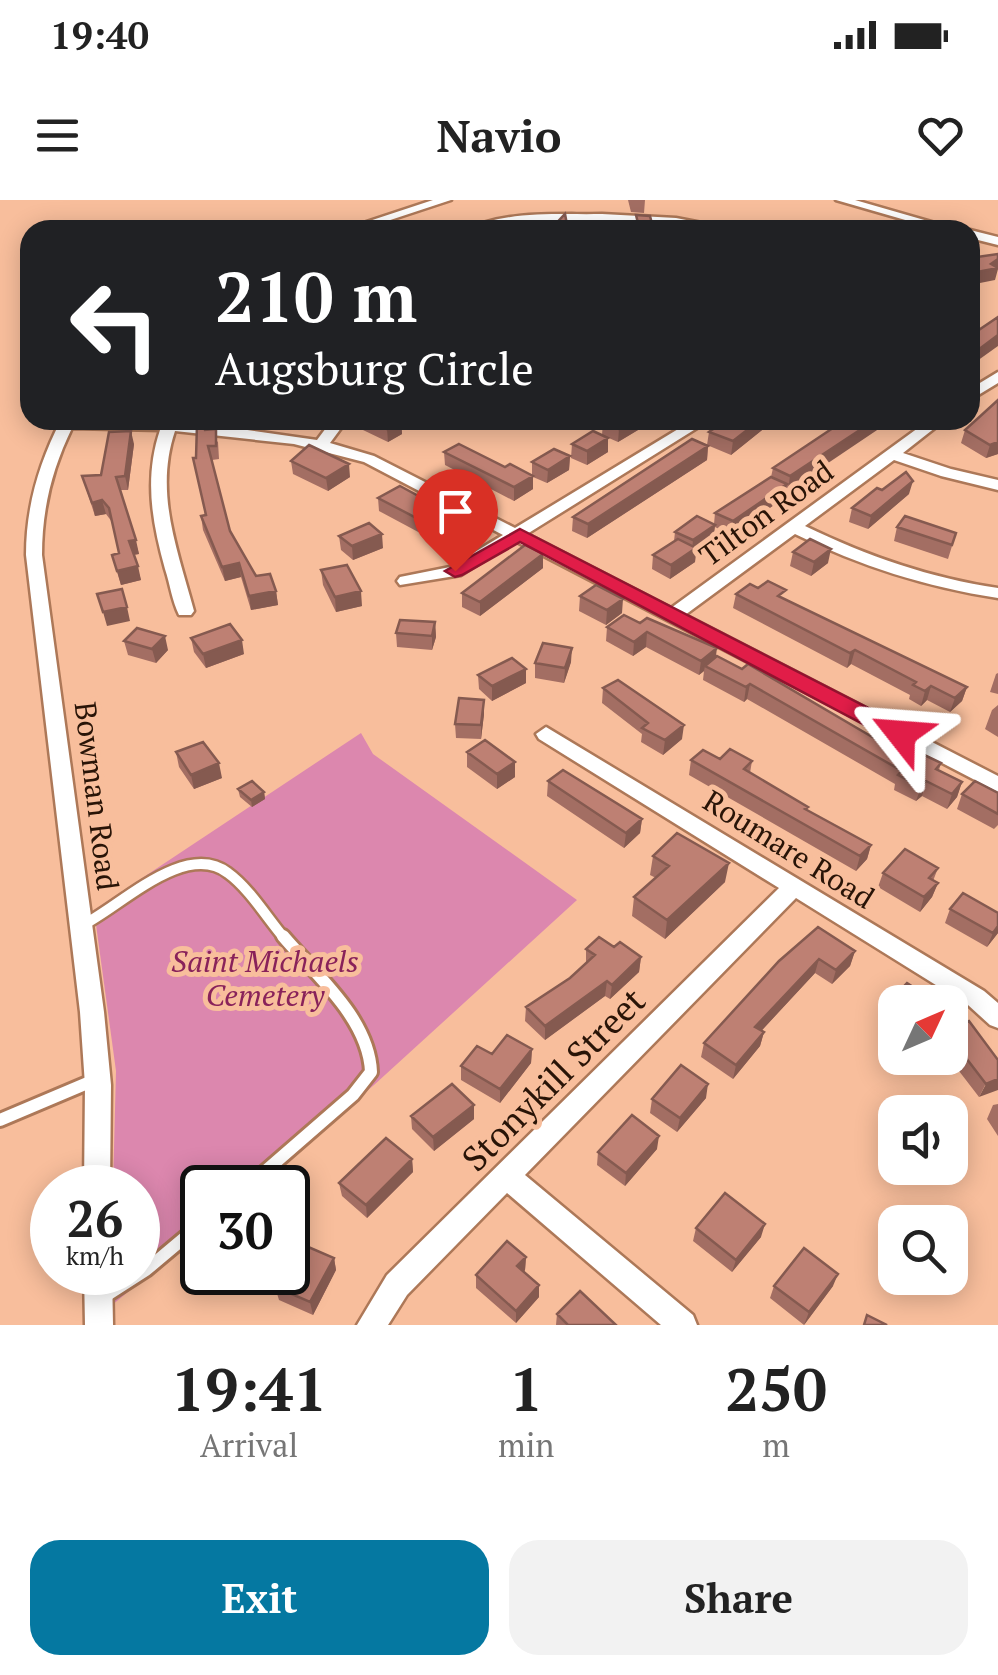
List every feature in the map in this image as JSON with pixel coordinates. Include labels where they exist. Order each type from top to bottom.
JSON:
[{"type":"street","points":[[380,220],[445,200]]},
{"type":"street","points":[[842,200],[916,220]]},
{"type":"street","name":"Bowman Road","points":[[63,430],[37,491],[34,555],[98,1078],[97,1165]]},
{"type":"street","points":[[168,430],[155,477],[159,514],[185,612]]},
{"type":"street","points":[[252,430],[322,444],[410,478],[998,785]]},
{"type":"street","points":[[322,444],[332,430]]},
{"type":"street","points":[[406,580],[455,571],[520,535],[686,430]]},
{"type":"street","name":"Tilton Road","points":[[674,615],[924,430]]},
{"type":"street","points":[[892,454],[946,474],[998,485]]},
{"type":"street","points":[[794,527],[868,562],[931,581],[998,593]]},
{"type":"street","name":"Roumare Road","points":[[546,734],[976,998],[998,1018]]},
{"type":"street","name":"Stonykill Street","points":[[371,1325],[398,1286],[793,888]]},
{"type":"street","points":[[506,1175],[683,1325]]},
{"type":"lane","points":[[81,926],[104,916],[175,869],[190,863],[213,864],[230,874],[354,1022],[370,1049],[371,1072],[353,1095],[272,1165]]},
{"type":"lane","points":[[0,1120],[98,1078]]},
{"type":"lane","points":[[99,1299],[146,1270],[180,1241]]},
{"type":"green space","name":"Saint Michaels Cemetery","points":[[361,733],[373,754],[577,900],[374,1085],[278,1165],[180,1165],[180,1248],[160,1265],[160,1165],[114,1165],[116,1071],[94,910]]},
{"type":"green space","name":"Saint Michaels Cemetery","points":[[111,1295],[124,1295],[111,1306]]},
{"type":"building","points":[[998,254],[991,264],[998,268],[980,271],[980,257]]},
{"type":"building","points":[[998,317],[998,335],[980,348],[980,329]]},
{"type":"building","points":[[998,400],[998,442],[990,445],[965,430],[980,430],[980,416]]},
{"type":"building","points":[[197,430],[216,430],[216,446],[208,446],[230,531],[256,576],[270,574],[276,591],[249,596],[239,563],[222,567],[201,516],[206,515],[196,458]]},
{"type":"building","points":[[712,430],[747,430],[733,441],[709,432]]},
{"type":"building","points":[[830,430],[860,430],[790,476],[773,468]]},
{"type":"building","points":[[131,431],[125,476],[116,477],[136,540],[129,541],[138,566],[117,571],[112,555],[119,553],[109,508],[102,500],[92,503],[82,476],[101,475],[109,432]]},
{"type":"building","points":[[593,431],[608,438],[587,451],[572,444]]},
{"type":"building","points":[[692,439],[708,446],[588,524],[573,517]]},
{"type":"building","points":[[459,444],[533,476],[514,487],[444,452]]},
{"type":"building","points":[[309,445],[349,464],[326,478],[291,461]]},
{"type":"building","points":[[554,449],[570,456],[548,470],[532,462]]},
{"type":"building","points":[[906,472],[913,481],[871,516],[852,508],[877,488],[882,490]]},
{"type":"building","points":[[771,477],[787,484],[733,521],[715,513]]},
{"type":"building","points":[[400,486],[448,512],[455,508],[476,519],[449,535],[378,498]]},
{"type":"building","points":[[697,516],[715,525],[693,540],[675,532]]},
{"type":"building","points":[[905,516],[956,533],[952,545],[897,527]]},
{"type":"building","points":[[369,523],[382,534],[352,546],[339,536]]},
{"type":"building","points":[[678,539],[696,548],[671,565],[653,555]]},
{"type":"building","points":[[810,539],[831,549],[814,562],[793,552]]},
{"type":"building","points":[[525,545],[543,554],[480,602],[462,593]]},
{"type":"building","points":[[347,565],[361,591],[335,597],[321,570]]},
{"type":"building","points":[[768,581],[786,590],[778,596],[967,687],[955,698],[931,686],[925,691],[913,685],[916,682],[855,650],[850,653],[736,594],[750,584],[758,588]]},
{"type":"building","points":[[596,585],[623,599],[607,610],[580,596]]},
{"type":"building","points":[[122,589],[127,607],[103,612],[97,594]]},
{"type":"building","points":[[624,615],[640,623],[647,618],[717,648],[701,661],[647,632],[634,642],[607,627]]},
{"type":"building","points":[[400,620],[435,622],[432,636],[396,633]]},
{"type":"building","points":[[230,624],[242,640],[203,654],[191,638]]},
{"type":"building","points":[[137,628],[165,636],[152,649],[124,641]]},
{"type":"building","points":[[543,643],[572,648],[565,668],[535,663]]},
{"type":"building","points":[[717,656],[742,669],[748,664],[891,748],[897,742],[941,763],[936,769],[962,782],[952,794],[926,781],[921,787],[898,775],[902,771],[750,684],[746,687],[705,666]]},
{"type":"building","points":[[512,658],[526,669],[492,686],[478,675]]},
{"type":"building","points":[[618,680],[684,725],[665,740],[642,728],[648,723],[603,688]]},
{"type":"building","points":[[459,698],[484,700],[481,725],[455,724]]},
{"type":"building","points":[[485,740],[515,762],[497,774],[467,752]]},
{"type":"building","points":[[203,742],[219,763],[191,775],[176,752]]},
{"type":"building","points":[[730,749],[752,761],[744,769],[871,845],[860,856],[691,760],[703,750],[720,759]]},
{"type":"building","points":[[563,770],[642,819],[626,833],[548,781]]},
{"type":"building","points":[[252,781],[264,792],[251,800],[238,789]]},
{"type":"building","points":[[975,781],[998,793],[998,814],[962,794]]},
{"type":"building","points":[[677,833],[729,863],[667,920],[634,897],[669,866],[653,856]]},
{"type":"building","points":[[905,849],[938,868],[929,878],[938,883],[924,897],[883,873]]},
{"type":"building","points":[[963,893],[998,913],[998,926],[993,933],[950,909]]},
{"type":"building","points":[[818,927],[855,951],[836,970],[819,959],[755,1027],[764,1032],[736,1065],[704,1043],[779,961]]},
{"type":"building","points":[[599,937],[614,947],[620,942],[641,957],[612,985],[607,981],[545,1026],[526,1007],[570,978],[595,955],[586,949]]},
{"type":"building","points":[[968,1021],[998,1060],[998,1079],[986,1084],[968,1060]]},
{"type":"building","points":[[507,1035],[532,1049],[500,1089],[461,1066],[477,1046],[492,1054]]},
{"type":"building","points":[[681,1065],[708,1084],[680,1118],[652,1099]]},
{"type":"building","points":[[452,1084],[474,1105],[433,1137],[411,1116]]},
{"type":"building","points":[[632,1115],[659,1136],[626,1173],[598,1152]]},
{"type":"building","points":[[386,1138],[412,1159],[366,1205],[339,1183]]},
{"type":"building","points":[[725,1193],[765,1224],[736,1260],[696,1228]]},
{"type":"building","points":[[507,1241],[526,1257],[517,1266],[539,1285],[516,1311],[476,1275]]},
{"type":"building","points":[[310,1248],[334,1258],[310,1302],[294,1295],[310,1295]]},
{"type":"building","points":[[804,1248],[838,1274],[809,1312],[774,1286]]},
{"type":"building","points":[[580,1291],[616,1325],[568,1325],[557,1314]]},
{"type":"building","points":[[867,1315],[887,1325],[864,1325]]},
{"type":"route","points":[[455,571],[520,535],[901,734]]}]
